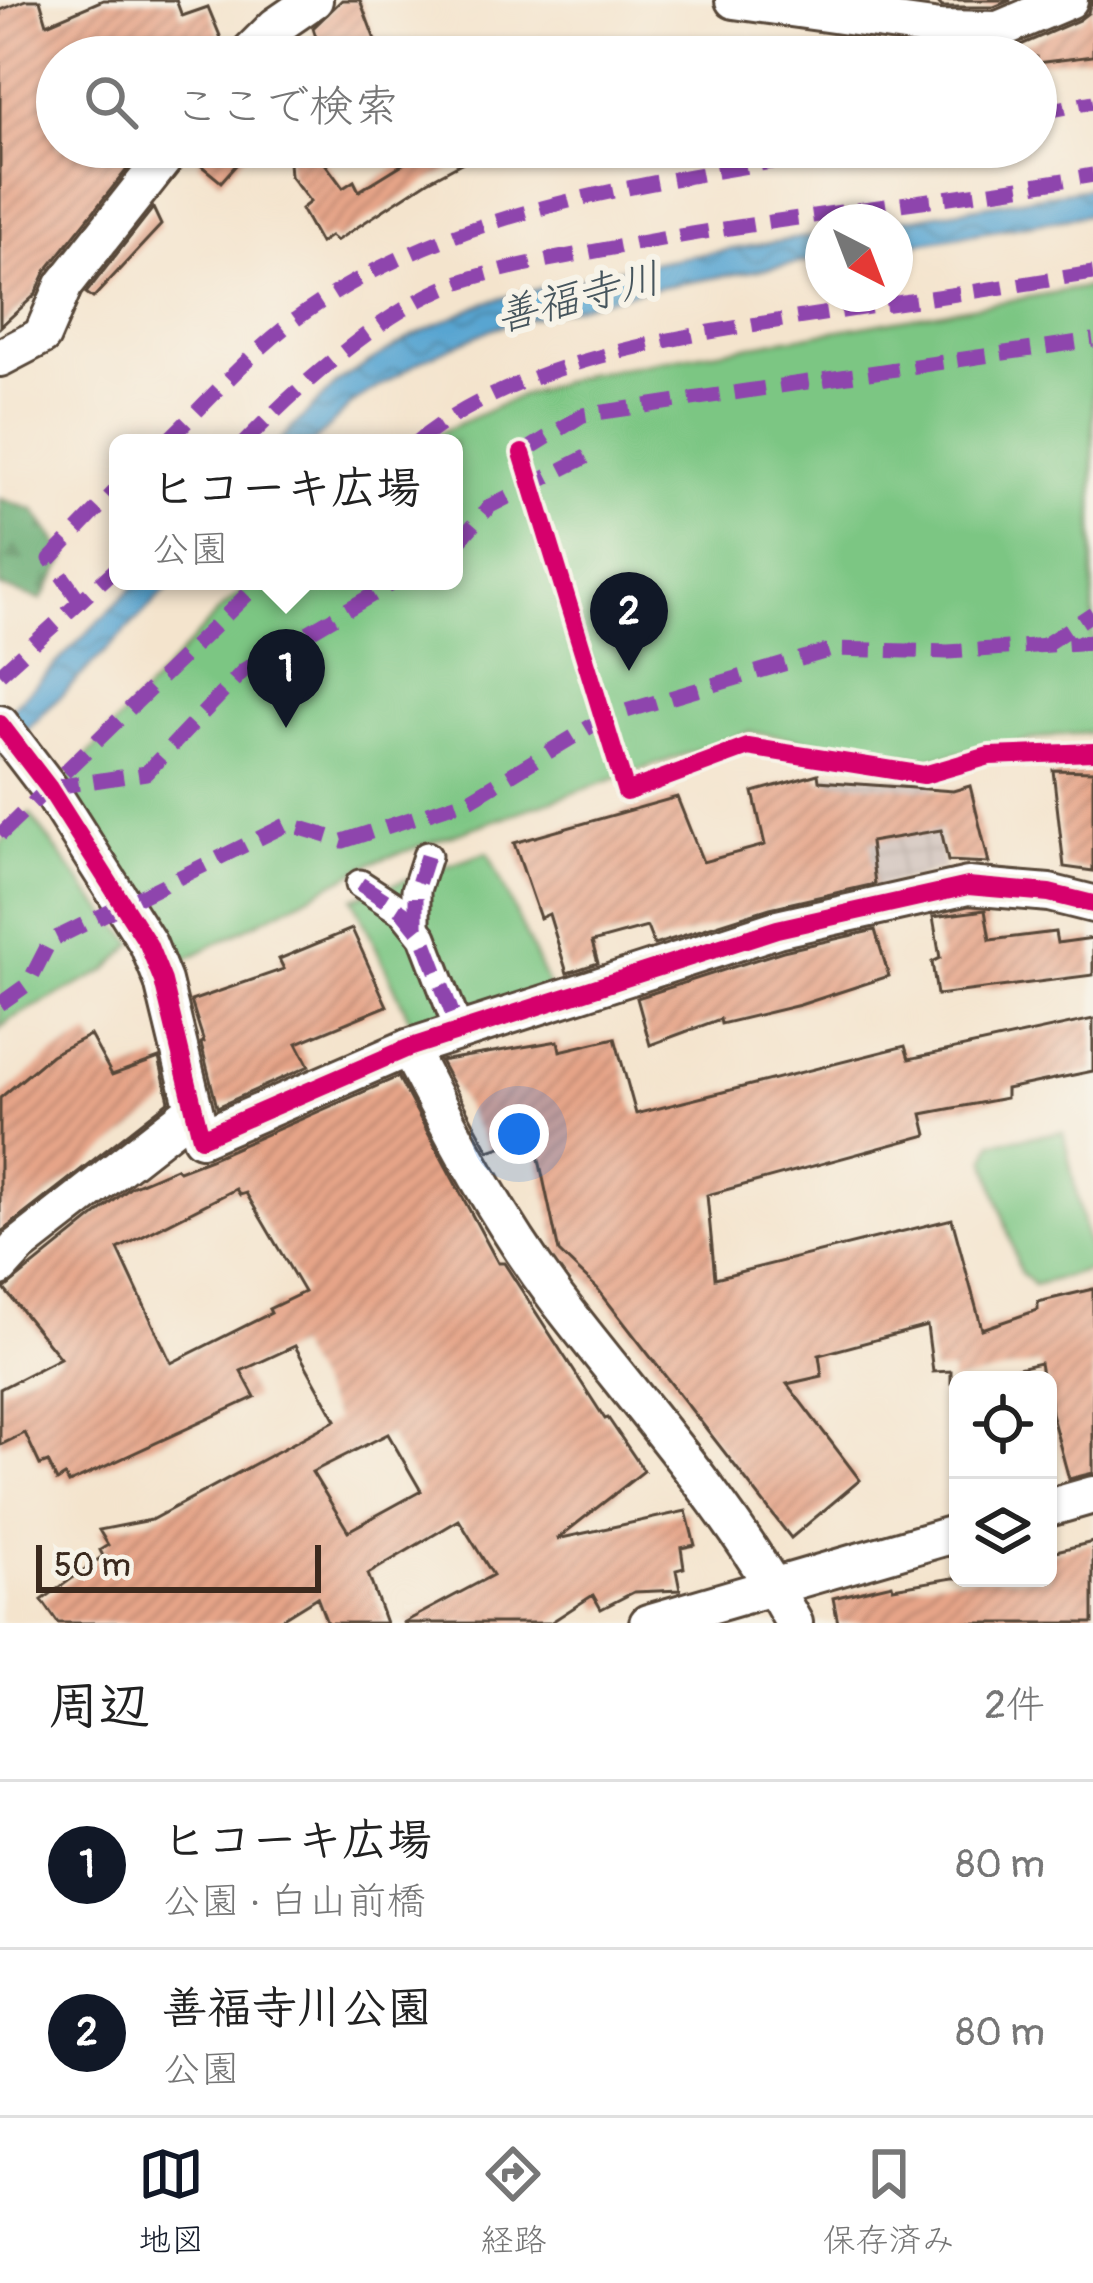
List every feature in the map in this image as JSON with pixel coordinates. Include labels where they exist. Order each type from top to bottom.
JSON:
[{"type":"street","points":[[266,36],[314,0]]},
{"type":"street","points":[[734,0],[940,29],[1069,0]]},
{"type":"street","points":[[0,358],[42,335],[64,285],[156,168]]},
{"type":"street","points":[[0,724],[44,782],[148,944],[163,981],[201,1138],[408,1048],[777,929],[968,886],[1049,893],[1093,904]]},
{"type":"street","points":[[416,927],[416,890],[427,856]]},
{"type":"street","points":[[360,884],[403,912],[423,937],[459,1031]]},
{"type":"street","points":[[408,1048],[475,1179],[554,1295],[683,1458],[773,1584],[794,1623]]},
{"type":"street","points":[[0,1268],[19,1246],[192,1111]]},
{"type":"street","points":[[1057,1505],[1093,1495]]},
{"type":"street","points":[[648,1623],[949,1535]]},
{"type":"shaded area","points":[[827,773],[933,782],[944,869],[846,896]]},
{"type":"green space","points":[[1093,286],[1093,733],[1057,735],[929,759],[749,732],[374,862],[173,966],[116,882],[66,779],[243,590],[463,590],[463,434],[437,434],[521,396],[587,374]]},
{"type":"green space","points":[[0,499],[34,510],[67,557],[41,600],[0,587]]},
{"type":"green space","points":[[30,814],[94,900],[134,943],[107,970],[9,1020],[0,1030],[0,843]]},
{"type":"green space","points":[[488,852],[549,987],[415,1031],[353,898]]},
{"type":"green space","points":[[1063,1132],[1093,1269],[1034,1285],[1020,1272],[986,1159],[993,1142]]},
{"type":"water","points":[[1093,187],[1093,214],[913,244],[913,218]]},
{"type":"water","name":"善福寺川","points":[[805,237],[805,262],[637,291],[496,327],[424,359],[354,402],[322,434],[286,434],[338,382],[412,336],[487,302],[632,266]]},
{"type":"water","points":[[130,590],[166,590],[0,757],[0,720]]},
{"type":"building","points":[[40,0],[47,24],[103,0],[176,0],[182,16],[208,7],[220,36],[36,36],[36,168],[128,168],[46,271],[35,295],[0,327],[0,10]]},
{"type":"building","points":[[342,0],[360,0],[374,36],[316,36],[313,28]]},
{"type":"building","points":[[936,0],[1011,0],[994,7],[942,7]]},
{"type":"building","points":[[1093,0],[1093,56],[1057,60],[1057,36],[1042,36],[1088,13]]},
{"type":"building","points":[[204,168],[233,168],[221,182]]},
{"type":"building","points":[[289,168],[328,168],[343,188],[354,181],[359,191],[396,168],[452,168],[336,241],[330,236],[320,243],[301,209],[310,202],[290,176]]},
{"type":"building","points":[[153,208],[161,225],[93,298],[86,293]]},
{"type":"building","points":[[1053,770],[1093,771],[1093,871],[1064,867]]},
{"type":"building","points":[[818,774],[819,781],[953,791],[970,786],[989,863],[948,861],[941,830],[870,842],[875,884],[770,908],[654,945],[647,927],[592,942],[598,963],[567,973],[549,914],[540,918],[514,843],[677,797],[703,862],[765,845],[753,792]]},
{"type":"building","points":[[985,910],[990,940],[1055,932],[1057,943],[1093,938],[1093,975],[937,995],[932,962],[940,958],[933,917]]},
{"type":"building","points":[[352,929],[387,1006],[297,1043],[309,1066],[217,1107],[191,1001],[284,969],[279,959]]},
{"type":"building","points":[[875,930],[889,976],[800,1005],[721,1024],[720,1019],[650,1045],[637,998],[783,951]]},
{"type":"building","points":[[1093,1019],[1093,1071],[1006,1089],[1006,1098],[922,1114],[927,1135],[707,1195],[715,1278],[952,1219],[982,1329],[1038,1310],[1038,1302],[1093,1289],[1093,1473],[1069,1479],[1057,1435],[1057,1371],[1041,1371],[1040,1363],[1004,1371],[933,1372],[927,1326],[819,1355],[822,1376],[787,1384],[860,1480],[791,1538],[597,1288],[559,1252],[534,1136],[489,1151],[440,1061],[558,1041],[560,1051],[615,1038],[636,1114],[905,1046],[909,1059]]},
{"type":"building","points":[[90,1035],[112,1075],[159,1058],[169,1101],[0,1233],[0,1098],[51,1055]]},
{"type":"building","points":[[398,1077],[498,1263],[504,1263],[644,1471],[557,1539],[686,1511],[695,1545],[681,1548],[684,1568],[676,1570],[680,1590],[634,1592],[601,1609],[593,1595],[550,1623],[403,1623],[493,1575],[459,1520],[368,1574],[386,1623],[327,1623],[317,1597],[275,1623],[58,1623],[42,1600],[103,1556],[100,1550],[108,1545],[99,1530],[151,1520],[336,1420],[295,1346],[241,1371],[255,1397],[69,1483],[65,1476],[57,1481],[48,1462],[40,1465],[25,1433],[0,1445],[0,1389],[60,1358],[4,1289],[131,1187],[210,1159]],"holes":[[[236,1189],[240,1195],[246,1193],[304,1292],[171,1363],[118,1249]],[[388,1434],[421,1491],[348,1531],[312,1472]]]},
{"type":"building","points":[[1093,1542],[1093,1623],[838,1623],[833,1598],[892,1584],[893,1588],[949,1579],[949,1587],[1057,1587],[1057,1551]]},
{"type":"marked path","points":[[1057,109],[1093,102]]},
{"type":"marked path","points":[[174,434],[292,322],[355,281],[421,249],[563,203],[738,168]]},
{"type":"marked path","points":[[253,434],[370,331],[427,296],[474,277],[682,236],[1093,175]]},
{"type":"marked path","points":[[429,434],[460,412],[511,387],[622,351],[739,327],[1093,273]]},
{"type":"marked path","points":[[522,453],[583,415],[1093,340]]},
{"type":"marked path","points":[[463,537],[490,506],[586,457]]},
{"type":"marked path","points":[[79,600],[50,559],[109,497]]},
{"type":"marked path","points":[[0,674],[109,575]]},
{"type":"marked path","points":[[0,835],[252,590]]},
{"type":"marked path","points":[[49,788],[146,773],[244,670],[381,590]]},
{"type":"marked path","points":[[1043,646],[1093,613]]},
{"type":"marked path","points":[[0,1004],[28,984],[50,941],[288,824],[343,841],[471,799],[606,717],[834,649],[948,652],[1093,642]]},
{"type":"marked path","points":[[416,927],[416,890],[427,856]]},
{"type":"marked path","points":[[360,884],[403,912],[423,937],[459,1031]]},
{"type":"cycle path","points":[[522,453],[626,792],[748,747],[924,775],[989,756],[1093,752]]},
{"type":"cycle path","points":[[0,724],[49,788],[148,944],[163,981],[201,1138],[408,1048],[777,929],[968,886],[1049,893],[1093,904]]},
{"type":"place","name":"善福寺川公園","points":[[629,671]]},
{"type":"place","name":"ヒコーキ広場","points":[[286,728]]}]
